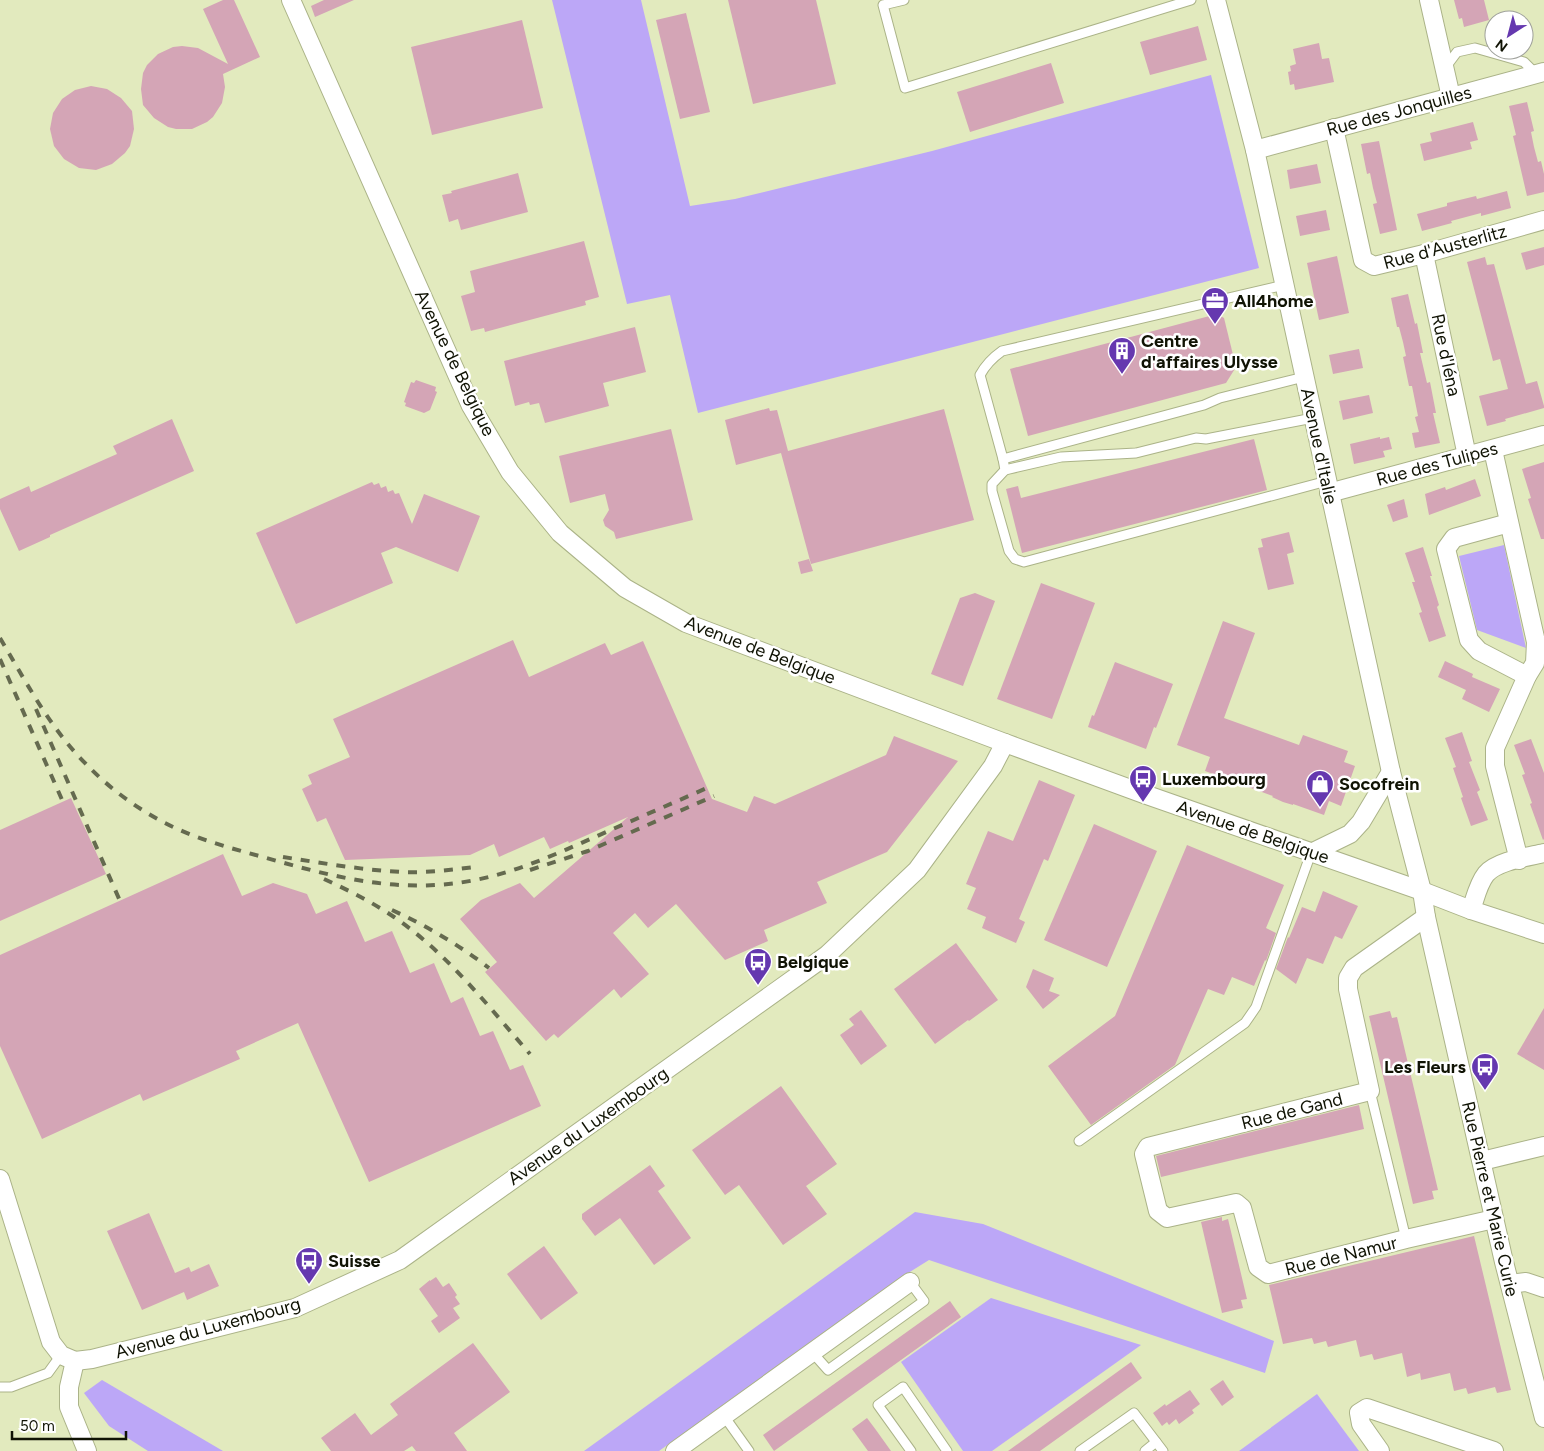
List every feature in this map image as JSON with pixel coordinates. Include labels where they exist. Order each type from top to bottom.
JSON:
[{"type":"street","name":"Avenue de Belgique","points":[[291,0],[472,406],[510,472],[560,533],[625,588],[686,623],[1005,743],[1471,910],[1544,934]]},
{"type":"street","name":"Avenue d'Italie","points":[[1216,0],[1254,150],[1391,772],[1422,892]]},
{"type":"street","points":[[1429,0],[1451,96]]},
{"type":"street","name":"Rue des Jonquilles","points":[[1254,150],[1451,96],[1542,74]]},
{"type":"street","name":"Rue d'Austerlitz","points":[[1334,128],[1362,260],[1374,266],[1544,220]]},
{"type":"street","name":"Rue d'Iéna","points":[[1424,254],[1467,456]]},
{"type":"street","name":"Rue des Tulipes","points":[[1328,487],[1493,450],[1544,435]]},
{"type":"street","points":[[1493,450],[1536,642],[1535,669],[1495,748],[1495,766],[1519,860]]},
{"type":"street","points":[[1509,523],[1454,538],[1446,548],[1469,640],[1479,651],[1535,669]]},
{"type":"street","name":"Avenue du Luxembourg","points":[[68,1358],[92,1359],[295,1308],[400,1260],[827,955],[917,870],[993,766],[1005,743]]},
{"type":"street","points":[[1312,853],[1350,834],[1361,822],[1391,772]]},
{"type":"street","points":[[1471,910],[1485,875],[1494,867],[1544,853]]},
{"type":"street","name":"Rue Pierre et Marie Curie","points":[[1422,892],[1494,1219],[1544,1418]]},
{"type":"street","points":[[1370,1092],[1348,989],[1348,978],[1354,968],[1426,917]]},
{"type":"street","name":"Rue de Gand","points":[[1236,1203],[1167,1218],[1158,1211],[1144,1154],[1148,1148],[1370,1092]]},
{"type":"street","points":[[1482,1161],[1544,1146]]},
{"type":"street","points":[[0,1179],[51,1342],[68,1358],[69,1407],[86,1451]]},
{"type":"street","name":"Rue de Namur","points":[[1236,1203],[1242,1208],[1258,1266],[1268,1274],[1494,1219]]},
{"type":"street","points":[[675,1451],[910,1282]]},
{"type":"street","points":[[1510,1284],[1526,1282],[1544,1288]]},
{"type":"street","points":[[1380,1451],[1361,1424],[1359,1413],[1367,1408],[1494,1451]]},
{"type":"lane","points":[[904,0],[883,5],[905,88],[1191,0]]},
{"type":"lane","points":[[1445,68],[1457,52],[1475,48],[1524,62],[1542,74]]},
{"type":"lane","points":[[1005,470],[980,375],[989,361],[1002,351],[1284,285]]},
{"type":"lane","points":[[1003,458],[1204,404],[1220,398],[1304,377]]},
{"type":"lane","points":[[1313,418],[1206,439],[1196,438],[1136,453],[1061,457],[1005,470],[992,484],[992,491],[1008,551],[1015,559],[1024,562],[1328,487]]},
{"type":"lane","points":[[1079,1141],[1245,1023],[1256,1007],[1312,853]]},
{"type":"lane","points":[[1370,1092],[1406,1239]]},
{"type":"lane","points":[[0,1387],[11,1387],[48,1373],[68,1358]]},
{"type":"lane","points":[[911,1451],[878,1405],[903,1387],[947,1451]]},
{"type":"lane","points":[[1080,1451],[1134,1413],[1163,1451]]},
{"type":"lane","points":[[724,1416],[748,1451]]},
{"type":"lane","points":[[1144,1451],[1156,1442]]},
{"type":"shaded area","points":[[552,0],[641,0],[690,206],[735,199],[932,151],[1211,75],[1259,268],[698,413],[670,295],[627,304]]},
{"type":"shaded area","points":[[1504,545],[1526,648],[1477,630],[1459,556]]},
{"type":"shaded area","points":[[915,1212],[983,1224],[1274,1341],[1265,1373],[929,1260],[905,1275],[659,1451],[584,1451]]},
{"type":"shaded area","points":[[991,1298],[1141,1345],[992,1451],[963,1451],[901,1362]]},
{"type":"shaded area","points":[[102,1380],[223,1451],[148,1451],[109,1426],[84,1393]]},
{"type":"shaded area","points":[[1317,1394],[1359,1451],[1239,1451]]},
{"type":"building","points":[[223,0],[234,0],[260,57],[223,74],[225,87],[222,103],[213,117],[207,122],[192,129],[168,127],[154,118],[143,105],[141,89],[143,73],[147,65],[158,54],[173,47],[182,46],[198,48],[228,64],[203,9]]},
{"type":"building","points":[[324,0],[354,0],[315,17],[311,6]]},
{"type":"building","points":[[728,0],[816,0],[836,84],[753,104]]},
{"type":"building","points":[[1454,0],[1484,0],[1486,10],[1484,10],[1484,21],[1464,27],[1462,18],[1459,19]]},
{"type":"building","points":[[686,13],[710,112],[680,119],[656,20]]},
{"type":"building","points":[[522,20],[543,108],[432,135],[411,47]]},
{"type":"building","points":[[1198,26],[1207,60],[1150,75],[1140,42]]},
{"type":"building","points":[[1319,43],[1322,59],[1329,58],[1334,82],[1295,90],[1294,84],[1290,85],[1288,72],[1291,71],[1290,66],[1296,64],[1293,49]]},
{"type":"building","points":[[1051,63],[1064,103],[970,132],[957,92]]},
{"type":"building","points":[[91,86],[107,89],[121,98],[132,111],[134,129],[130,146],[125,153],[112,164],[96,170],[79,168],[64,159],[54,146],[50,129],[53,113],[62,99],[75,90]]},
{"type":"building","points":[[1527,102],[1534,131],[1531,132],[1534,147],[1538,162],[1541,161],[1544,174],[1544,192],[1527,196],[1513,136],[1516,135],[1509,106]]},
{"type":"building","points":[[1473,122],[1478,140],[1470,142],[1472,149],[1424,161],[1420,144],[1432,141],[1430,133]]},
{"type":"building","points":[[1379,141],[1397,230],[1380,234],[1373,204],[1377,203],[1370,173],[1367,174],[1361,144]]},
{"type":"building","points":[[1317,164],[1321,183],[1290,189],[1287,170]]},
{"type":"building","points":[[518,173],[528,212],[461,230],[458,219],[449,222],[442,195]]},
{"type":"building","points":[[1507,191],[1511,208],[1481,216],[1481,213],[1422,231],[1417,214],[1447,206],[1447,203],[1476,196],[1477,199]]},
{"type":"building","points":[[1326,210],[1330,230],[1300,236],[1296,216]]},
{"type":"building","points":[[584,241],[599,297],[585,301],[586,305],[485,332],[484,328],[471,331],[461,296],[475,292],[470,271]]},
{"type":"building","points":[[1544,247],[1544,265],[1526,270],[1521,253]]},
{"type":"building","points":[[1337,256],[1349,313],[1319,320],[1307,263]]},
{"type":"building","points":[[1485,257],[1487,265],[1494,264],[1526,384],[1537,381],[1544,406],[1544,408],[1487,426],[1479,396],[1508,389],[1500,359],[1493,361],[1467,262]]},
{"type":"building","points":[[1408,294],[1415,324],[1417,323],[1423,353],[1420,353],[1427,383],[1430,382],[1436,413],[1433,413],[1440,443],[1415,448],[1412,433],[1419,432],[1415,417],[1418,416],[1412,386],[1409,386],[1403,357],[1406,356],[1391,298]]},
{"type":"building","name":"Centre d'affaires Ulysse","points":[[1217,314],[1224,318],[1236,367],[1226,383],[1028,436],[1010,369]]},
{"type":"building","points":[[635,327],[646,372],[603,383],[609,406],[545,423],[539,403],[530,405],[529,402],[515,406],[504,361]]},
{"type":"building","points":[[1359,349],[1363,368],[1333,374],[1329,355]]},
{"type":"building","points":[[416,380],[436,387],[435,391],[437,392],[430,410],[424,413],[405,406],[406,403],[404,402],[411,382],[414,383]]},
{"type":"building","points":[[1369,395],[1373,413],[1343,420],[1339,401]]},
{"type":"building","points":[[769,408],[770,411],[777,410],[788,451],[944,409],[974,520],[811,564],[781,453],[736,465],[725,420]]},
{"type":"building","points":[[172,419],[194,471],[50,535],[50,537],[19,551],[0,509],[0,499],[29,486],[31,492],[117,454],[113,446]]},
{"type":"building","points":[[671,429],[693,520],[616,539],[614,532],[605,526],[603,520],[609,510],[605,494],[570,503],[559,456]]},
{"type":"building","points":[[1380,437],[1380,439],[1389,437],[1392,449],[1383,451],[1385,457],[1354,464],[1350,444]]},
{"type":"building","points":[[1254,439],[1267,490],[1022,553],[1006,489],[1018,486],[1021,498]]},
{"type":"building","points":[[1544,462],[1544,539],[1541,539],[1528,499],[1531,498],[1522,469]]},
{"type":"building","points":[[1475,479],[1481,496],[1429,515],[1425,494],[1445,487],[1446,490]]},
{"type":"building","points":[[372,482],[374,485],[379,483],[381,488],[386,486],[388,492],[393,490],[395,494],[399,493],[412,524],[424,494],[480,516],[458,572],[396,547],[381,553],[393,583],[296,624],[256,533]]},
{"type":"building","points":[[1404,499],[1408,517],[1393,522],[1387,505]]},
{"type":"building","points":[[1289,532],[1294,552],[1287,554],[1294,584],[1268,590],[1258,548],[1263,547],[1261,539]]},
{"type":"building","points":[[1423,547],[1446,636],[1429,642],[1419,613],[1422,612],[1412,582],[1415,582],[1405,553]]},
{"type":"building","points":[[809,559],[813,571],[801,574],[798,562]]},
{"type":"building","points":[[1041,583],[1095,603],[1052,719],[997,699]]},
{"type":"building","points":[[975,593],[995,601],[963,686],[931,674],[960,598]]},
{"type":"building","points":[[1223,621],[1255,633],[1224,718],[1299,745],[1303,735],[1348,751],[1344,762],[1355,766],[1341,806],[1329,801],[1324,815],[1283,802],[1273,796],[1205,771],[1210,757],[1177,745]]},
{"type":"building","points":[[513,640],[529,677],[605,643],[611,655],[643,641],[712,799],[747,812],[754,796],[775,804],[886,755],[894,736],[958,761],[887,852],[817,882],[827,903],[764,930],[768,941],[725,960],[676,904],[648,928],[635,913],[613,933],[649,974],[621,998],[614,989],[558,1038],[554,1034],[546,1041],[485,972],[497,962],[460,919],[481,900],[520,883],[534,898],[628,817],[569,843],[568,841],[550,849],[544,837],[499,857],[494,844],[470,855],[345,860],[326,818],[317,822],[302,789],[312,784],[308,775],[350,757],[333,719]]},
{"type":"building","points":[[1445,661],[1473,674],[1472,677],[1500,689],[1489,712],[1462,699],[1466,690],[1438,677]]},
{"type":"building","points":[[1115,662],[1173,684],[1146,749],[1088,727]]},
{"type":"building","points":[[1462,732],[1472,761],[1469,762],[1480,790],[1477,792],[1488,820],[1471,826],[1453,768],[1456,767],[1445,738]]},
{"type":"building","points":[[1531,739],[1544,773],[1543,840],[1522,775],[1525,774],[1514,745]]},
{"type":"building","points":[[1039,780],[1075,795],[1048,861],[1044,859],[1019,919],[1025,922],[1016,943],[982,928],[986,917],[967,909],[976,888],[966,884],[988,831],[1013,841]]},
{"type":"building","points":[[71,798],[106,874],[0,921],[0,830]]},
{"type":"building","points":[[1094,824],[1157,851],[1107,967],[1044,940]]},
{"type":"building","points":[[1187,845],[1284,885],[1266,928],[1276,933],[1254,986],[1232,977],[1224,995],[1208,989],[1175,1065],[1091,1125],[1048,1066],[1115,1016]]},
{"type":"building","points":[[223,854],[242,896],[273,883],[307,894],[316,914],[347,901],[365,942],[392,931],[410,973],[434,963],[451,1003],[463,997],[480,1036],[493,1031],[510,1070],[523,1065],[541,1106],[369,1182],[298,1023],[236,1051],[240,1059],[143,1101],[140,1094],[42,1139],[0,1046],[0,955]]},
{"type":"building","points":[[1323,891],[1358,906],[1342,939],[1335,936],[1323,964],[1307,958],[1296,984],[1276,969],[1302,907],[1315,912]]},
{"type":"building","points":[[956,943],[998,1000],[935,1044],[894,989]]},
{"type":"building","points":[[1033,969],[1054,978],[1049,991],[1060,995],[1043,1009],[1026,987]]},
{"type":"building","points":[[1544,1008],[1544,1070],[1517,1054]]},
{"type":"building","points":[[861,1010],[887,1046],[861,1065],[840,1035],[854,1025],[849,1019]]},
{"type":"building","points":[[1390,1011],[1392,1018],[1397,1017],[1438,1190],[1432,1191],[1434,1199],[1413,1204],[1369,1016]]},
{"type":"building","points":[[781,1086],[837,1164],[806,1186],[827,1214],[783,1245],[739,1185],[725,1195],[692,1150]]},
{"type":"building","points":[[1359,1105],[1364,1129],[1161,1177],[1156,1156]]},
{"type":"building","points":[[650,1165],[665,1186],[658,1191],[691,1238],[654,1265],[620,1218],[595,1236],[582,1219],[582,1214]]},
{"type":"building","points":[[149,1213],[175,1273],[189,1267],[191,1272],[209,1264],[219,1286],[187,1300],[184,1292],[142,1310],[107,1231]]},
{"type":"building","points":[[1222,1217],[1222,1221],[1228,1219],[1247,1299],[1241,1300],[1243,1308],[1222,1313],[1201,1222]]},
{"type":"building","points":[[1474,1236],[1511,1390],[1497,1393],[1495,1387],[1468,1394],[1466,1388],[1454,1391],[1450,1373],[1421,1380],[1420,1373],[1407,1377],[1402,1353],[1374,1360],[1372,1354],[1360,1357],[1356,1340],[1328,1347],[1326,1341],[1314,1344],[1312,1338],[1283,1344],[1269,1285]]},
{"type":"building","points":[[544,1246],[578,1293],[541,1320],[507,1274]]},
{"type":"building","points":[[436,1277],[443,1287],[449,1283],[457,1295],[455,1297],[460,1304],[453,1308],[460,1318],[439,1333],[431,1321],[438,1316],[419,1289]]},
{"type":"building","points":[[950,1301],[961,1317],[774,1451],[763,1435]]},
{"type":"building","points":[[473,1343],[510,1392],[454,1433],[467,1451],[416,1451],[412,1446],[404,1451],[331,1451],[321,1438],[355,1413],[371,1435],[398,1415],[390,1404]]},
{"type":"building","points":[[1131,1362],[1142,1378],[1040,1451],[1008,1451]]},
{"type":"building","points":[[1223,1380],[1234,1397],[1222,1406],[1210,1389]]},
{"type":"building","points":[[1190,1390],[1200,1404],[1192,1410],[1194,1413],[1179,1424],[1176,1419],[1169,1425],[1167,1422],[1162,1426],[1153,1413]]},
{"type":"building","points":[[867,1418],[891,1451],[868,1451],[852,1429]]},
{"type":"railway","points":[[0,638],[39,704],[73,750],[95,773],[133,804],[177,829],[226,847],[341,877],[394,885],[420,886],[448,884],[491,877],[551,856],[709,787]]},
{"type":"railway","points":[[0,659],[63,802]]},
{"type":"railway","points":[[36,709],[120,901]]},
{"type":"railway","points":[[530,870],[588,851],[714,796]]},
{"type":"railway","points":[[283,857],[357,868],[402,872],[429,872],[474,867]]},
{"type":"railway","points":[[324,879],[360,896],[386,912],[432,947],[466,981],[530,1054]]},
{"type":"railway","points":[[392,910],[442,936],[489,968]]},
{"type":"place","name":"All4home","points":[[1215,325]]},
{"type":"place","name":"Centre d'affaires Ulysse","points":[[1122,375]]},
{"type":"place","name":"Luxembourg","points":[[1143,803]]},
{"type":"place","name":"Socofrein","points":[[1320,808]]},
{"type":"place","name":"Belgique","points":[[758,986]]},
{"type":"place","name":"Les Fleurs","points":[[1485,1091]]},
{"type":"place","name":"Suisse","points":[[309,1285]]}]
